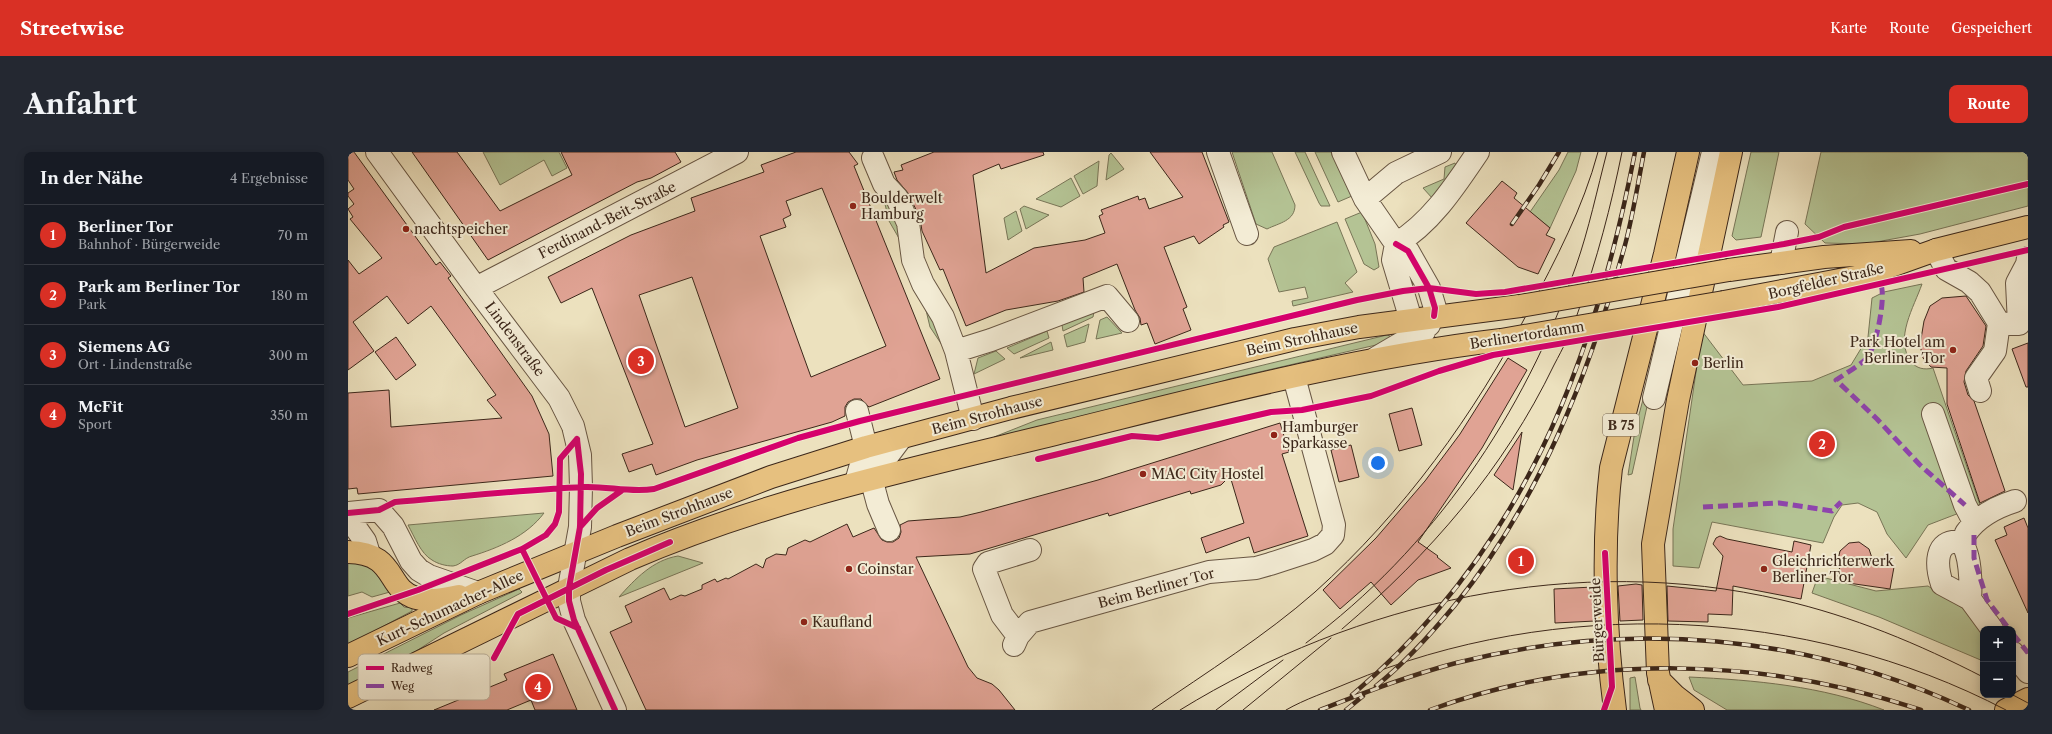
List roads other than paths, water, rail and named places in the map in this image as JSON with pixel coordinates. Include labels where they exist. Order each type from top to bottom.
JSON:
[{"type":"main road","name":"Bürgerweide","points":[[1616,710],[1612,687],[1606,553],[1607,501],[1611,468],[1665,254],[1688,152]]},
{"type":"main road","points":[[1666,710],[1659,680],[1653,544],[1678,400],[1731,152]]},
{"type":"main road","name":"Borgfelder Straße","points":[[1761,296],[1866,275],[1936,250],[2028,227]]},
{"type":"main road","name":"Borgfelder Straße","points":[[1781,263],[1824,256],[1936,250]]},
{"type":"main road","name":"Berlinertordamm","points":[[1422,322],[1729,270],[1781,263]]},
{"type":"main road","name":"Berlinertordamm","points":[[1294,377],[1371,361],[1469,344],[1502,340],[1761,296]]},
{"type":"main road","name":"Beim Strohhause","points":[[576,553],[771,477],[866,447],[1295,338],[1422,322]]},
{"type":"main road","name":"Beim Strohhause","points":[[569,588],[670,542],[797,498],[863,480],[1294,377]]},
{"type":"main road","points":[[358,553],[382,562],[403,590],[415,598],[434,600],[478,593]]},
{"type":"main road","name":"Kurt-Schumacher-Allee","points":[[348,656],[478,593],[576,553]]},
{"type":"main road","points":[[435,654],[569,588]]},
{"type":"main road","points":[[1659,680],[1675,696],[1693,710]]},
{"type":"main road","points":[[1604,710],[1612,687]]},
{"type":"main road","points":[[348,697],[358,692]]},
{"type":"main road","points":[[2006,710],[2028,699]]},
{"type":"street","name":"Lindenstraße","points":[[378,152],[476,288],[559,398],[573,426],[579,450],[581,474],[580,527],[569,588],[569,601],[574,620],[615,710]]},
{"type":"street","name":"Ferdinand-Beit-Straße","points":[[476,288],[737,152]]},
{"type":"street","points":[[1218,152],[1247,234]]},
{"type":"street","points":[[1343,152],[1365,199],[1396,244],[1393,260],[1422,322],[1434,338],[1469,344]]},
{"type":"street","points":[[1365,199],[1396,174],[1440,152]]},
{"type":"street","points":[[1396,244],[1410,235],[1436,210],[1478,152]]},
{"type":"street","points":[[1654,398],[1713,152]]},
{"type":"street","points":[[877,154],[884,184],[897,198],[908,222],[913,260],[923,284],[943,317],[956,351],[973,419]]},
{"type":"street","points":[[1781,263],[1787,232]]},
{"type":"street","points":[[1936,250],[1946,269],[1969,282],[1980,292],[1999,323],[1995,351],[1976,378],[1980,391]]},
{"type":"street","points":[[1999,323],[2019,324],[2017,283],[2028,258]]},
{"type":"street","points":[[956,351],[991,340],[1107,296],[1128,321]]},
{"type":"street","points":[[1371,361],[1422,322]]},
{"type":"street","name":"Beim Berliner Tor","points":[[1030,550],[992,561],[988,563],[984,569],[1000,612],[1016,641],[1030,622],[1209,572],[1256,568],[1313,550],[1328,542],[1334,532],[1334,526],[1294,377]]},
{"type":"street","points":[[857,411],[866,447],[863,480],[878,504],[889,530]]},
{"type":"street","points":[[1933,414],[1965,505],[1974,522]]},
{"type":"street","points":[[863,480],[900,438]]},
{"type":"street","points":[[1960,542],[1974,522],[2000,506],[2015,500]]},
{"type":"street","points":[[348,514],[379,510],[393,526],[411,561],[419,570],[429,576],[478,593]]},
{"type":"street","points":[[348,517],[365,541],[358,553]]},
{"type":"street","points":[[1970,599],[1970,573],[1965,547],[1960,542],[1950,542],[1942,548],[1938,560],[1938,573],[1942,584],[1970,599],[1990,626]]},
{"type":"street","points":[[2016,657],[2028,672]]},
{"type":"tram line","points":[[1152,710],[1276,624],[1315,592],[1378,529],[1435,460],[1485,387],[1508,349],[1539,291],[1577,213],[1598,152]]},
{"type":"tram line","points":[[1306,643],[1352,606],[1394,565],[1434,521],[1469,475],[1501,426],[1530,374],[1555,321],[1581,252],[1607,152]]},
{"type":"tram line","points":[[1342,629],[1405,571],[1435,540],[1488,474],[1512,440],[1534,403],[1564,346],[1576,319],[1603,233],[1622,152]]},
{"type":"tram line","points":[[1180,710],[1248,672],[1320,640],[1394,615],[1470,596],[1548,585],[1626,582],[1705,586],[1782,600],[1834,614],[1885,632],[1910,642],[1980,676]]},
{"type":"tram line","points":[[1286,710],[1308,699],[1348,683],[1428,655],[1510,636],[1595,626],[1680,624],[1764,632],[1848,649],[1929,675],[2006,710]]},
{"type":"tram line","points":[[1243,710],[1331,638]]},
{"type":"tram line","points":[[1216,710],[1283,660]]},
{"type":"tram line","points":[[2016,697],[2028,703]]},
{"type":"railway","points":[[1512,224],[1539,185],[1559,152]]},
{"type":"railway","points":[[1352,695],[1411,640],[1462,580],[1505,517],[1542,450],[1572,380],[1597,306],[1618,230],[1635,152]]},
{"type":"railway","points":[[1376,686],[1417,648],[1455,605],[1485,565],[1512,523],[1537,479],[1578,388],[1611,293],[1633,211],[1644,152]]},
{"type":"railway","points":[[1320,710],[1404,679],[1456,663],[1521,649],[1586,641],[1652,638],[1717,642],[1781,650],[1845,664],[1908,684],[1969,710]]},
{"type":"railway","points":[[1430,710],[1490,691],[1551,678],[1613,671],[1676,668],[1738,671],[1800,679],[1861,692],[1921,710]]},
{"type":"railway","points":[[1346,710],[1363,696]]},
{"type":"place","name":"Boulderwelt Hamburg","points":[[853,206]]},
{"type":"place","name":"nachtspeicher","points":[[406,229]]},
{"type":"place","name":"Park Hotel am Berliner Tor","points":[[1953,350]]},
{"type":"place","name":"Siemens AG","points":[[641,361]]},
{"type":"place","name":"Berlin","points":[[1695,363]]},
{"type":"place","name":"Hamburger Sparkasse","points":[[1274,435]]},
{"type":"place","name":"Park am Berliner Tor","points":[[1822,444]]},
{"type":"place","name":"MAC City Hostel","points":[[1143,474]]},
{"type":"place","name":"Berliner Tor","points":[[1521,561]]},
{"type":"place","name":"Coinstar","points":[[849,569]]},
{"type":"place","name":"Gleichrichterwerk Berliner Tor","points":[[1764,569]]},
{"type":"place","name":"Kaufland","points":[[804,622]]},
{"type":"place","name":"McFit","points":[[538,687]]}]
